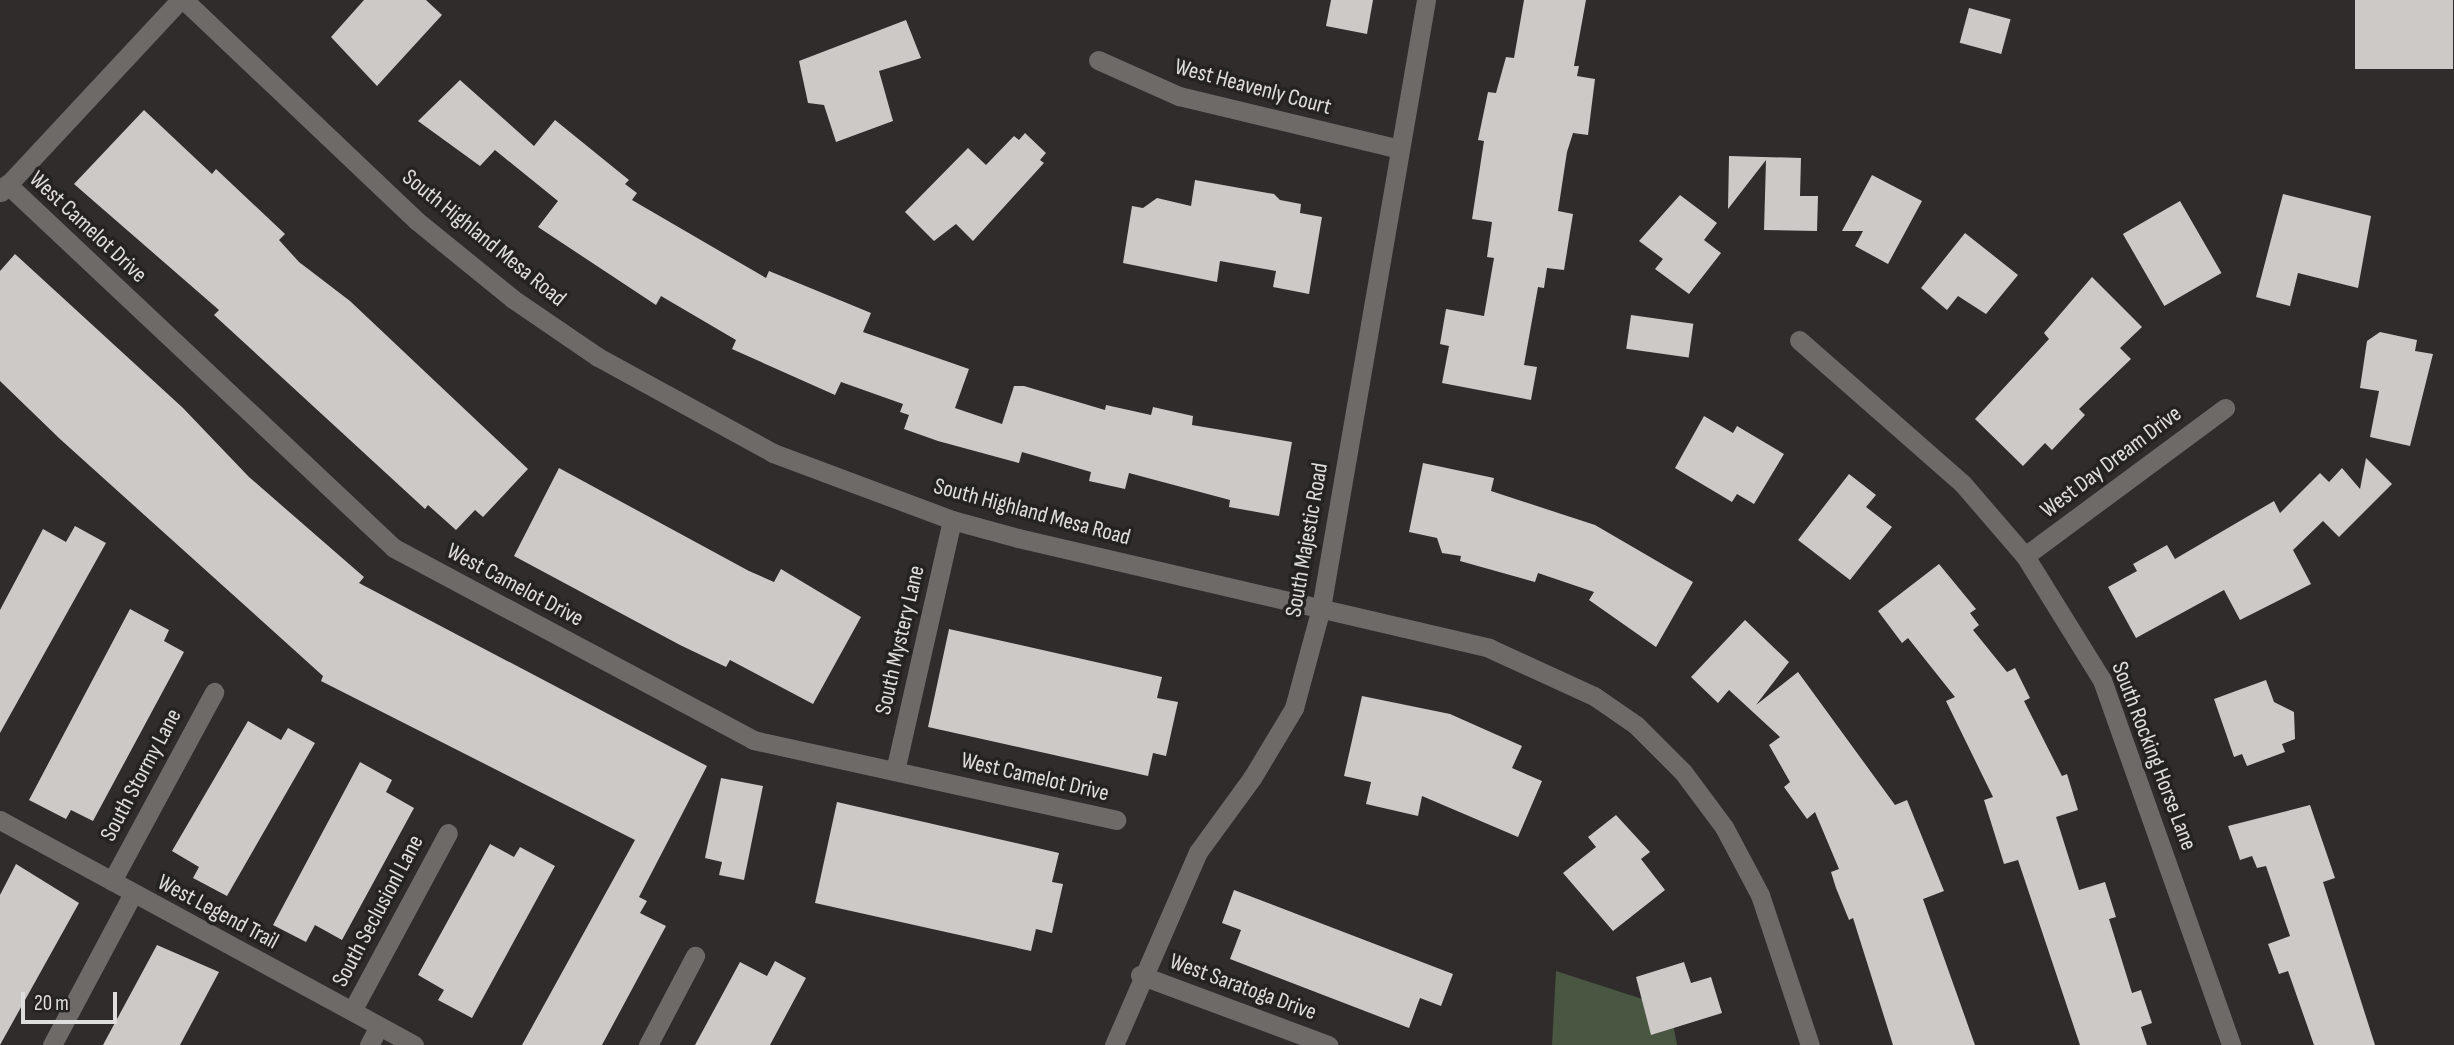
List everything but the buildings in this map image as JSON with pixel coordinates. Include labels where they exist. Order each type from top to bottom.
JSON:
[{"type":"street","points":[[3,189],[182,0]]},
{"type":"street","name":"South Highland Mesa Road","points":[[182,0],[417,220],[513,299],[587,350],[773,453],[952,520],[1489,648],[1553,673],[1636,725],[1684,772],[1724,827],[1760,895],[1810,1045]]},
{"type":"street","name":"South Majestic Road","points":[[1114,1045],[1140,975],[1198,852],[1252,778],[1294,708],[1321,608],[1426,0]]},
{"type":"street","name":"West Heavenly Court","points":[[1098,60],[1179,96],[1399,149]]},
{"type":"street","name":"West Camelot Drive","points":[[3,189],[394,548],[753,740],[1116,820]]},
{"type":"street","name":"South Rocking Horse Lane","points":[[1798,340],[1962,484],[2025,556],[2102,680],[2231,1045]]},
{"type":"street","name":"West Day Dream Drive","points":[[2025,556],[2225,408]]},
{"type":"street","name":"South Mystery Lane","points":[[894,771],[952,520]]},
{"type":"street","name":"South Stormy Lane","points":[[112,881],[214,692]]},
{"type":"street","name":"West Legend Trail","points":[[0,820],[414,1045]]},
{"type":"street","name":"South Seclusionl Lane","points":[[352,1012],[448,833]]},
{"type":"street","points":[[52,1045],[133,893]]},
{"type":"street","points":[[648,1045],[695,956]]},
{"type":"street","name":"West Saratoga Drive","points":[[1140,975],[1328,1045]]},
{"type":"street","points":[[369,1045],[379,1026]]},
{"type":"green space","points":[[1556,971],[1670,1008],[1677,1045],[1552,1045]]}]
